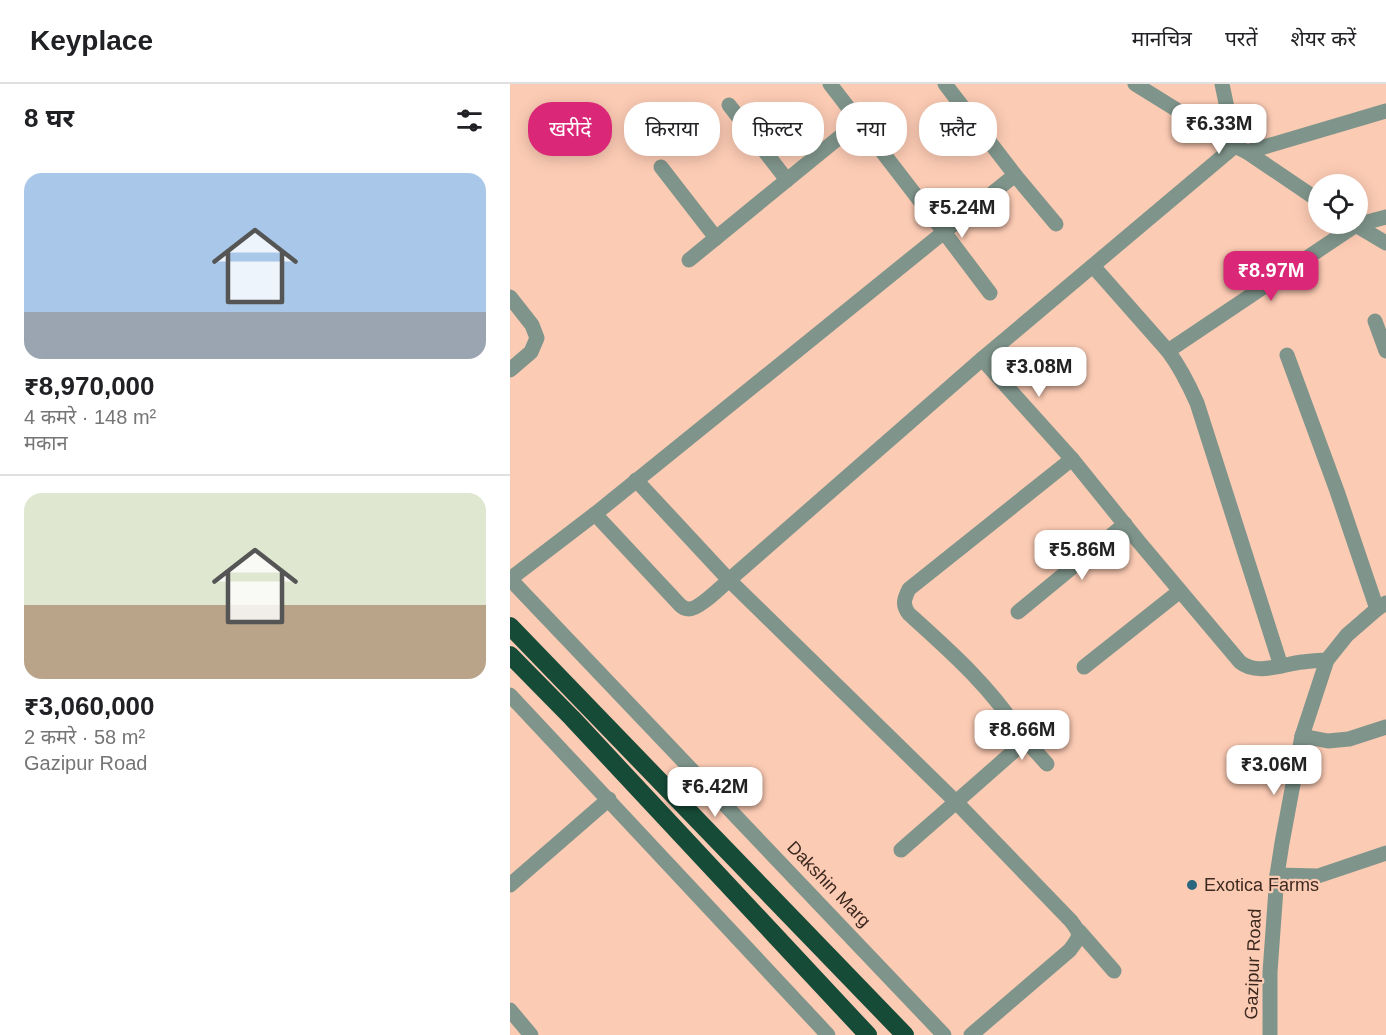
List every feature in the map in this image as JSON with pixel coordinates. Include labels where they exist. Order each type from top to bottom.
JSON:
[{"type":"highway","points":[[510,626],[905,1035]]},
{"type":"highway","points":[[510,655],[572,718],[868,1035]]},
{"type":"street","points":[[830,84],[843,102]]},
{"type":"street","points":[[945,84],[1056,224]]},
{"type":"street","points":[[1135,84],[1308,193]]},
{"type":"street","points":[[1222,84],[1241,149]]},
{"type":"street","points":[[729,105],[787,180]]},
{"type":"street","points":[[595,514],[680,606],[691,609],[699,605],[982,359],[1093,266],[1241,149],[1386,111]]},
{"type":"street","points":[[689,260],[836,140]]},
{"type":"street","points":[[885,156],[990,292]]},
{"type":"street","points":[[660,167],[716,238]]},
{"type":"street","points":[[510,579],[595,514],[1015,175]]},
{"type":"street","points":[[1368,221],[1386,217]]},
{"type":"street","points":[[1368,232],[1386,243]]},
{"type":"street","points":[[1168,351],[1340,234]]},
{"type":"street","points":[[1093,266],[1168,351],[1188,382],[1197,403],[1281,666]]},
{"type":"street","points":[[510,297],[532,325],[537,338],[531,352],[510,370]]},
{"type":"street","points":[[1375,321],[1386,351]]},
{"type":"street","points":[[1287,354],[1381,606]]},
{"type":"street","points":[[982,359],[1072,459],[1240,662],[1246,667],[1255,669],[1327,660]]},
{"type":"street","points":[[1047,764],[960,660],[909,614],[905,608],[904,599],[909,589],[1072,459]]},
{"type":"street","points":[[636,480],[729,580],[956,802],[1071,921],[1114,971]]},
{"type":"street","points":[[1018,612],[1125,524]]},
{"type":"street","name":"Dakshin Marg","points":[[510,579],[944,1035]]},
{"type":"street","points":[[1084,667],[1180,591]]},
{"type":"street","name":"Gazipur Road","points":[[1270,1035],[1270,972],[1277,875],[1302,736],[1327,660],[1347,635],[1381,606]]},
{"type":"street","points":[[510,695],[828,1035]]},
{"type":"street","points":[[1302,736],[1328,741],[1349,739],[1386,727]]},
{"type":"street","points":[[901,850],[1014,751],[1021,735]]},
{"type":"street","points":[[510,885],[609,799]]},
{"type":"street","points":[[1277,875],[1318,876],[1386,853]]},
{"type":"street","points":[[971,1035],[1070,950],[1079,938],[1079,931]]},
{"type":"street","points":[[510,1010],[531,1035]]},
{"type":"place","name":"Exotica Farms","points":[[1192,885]]}]
